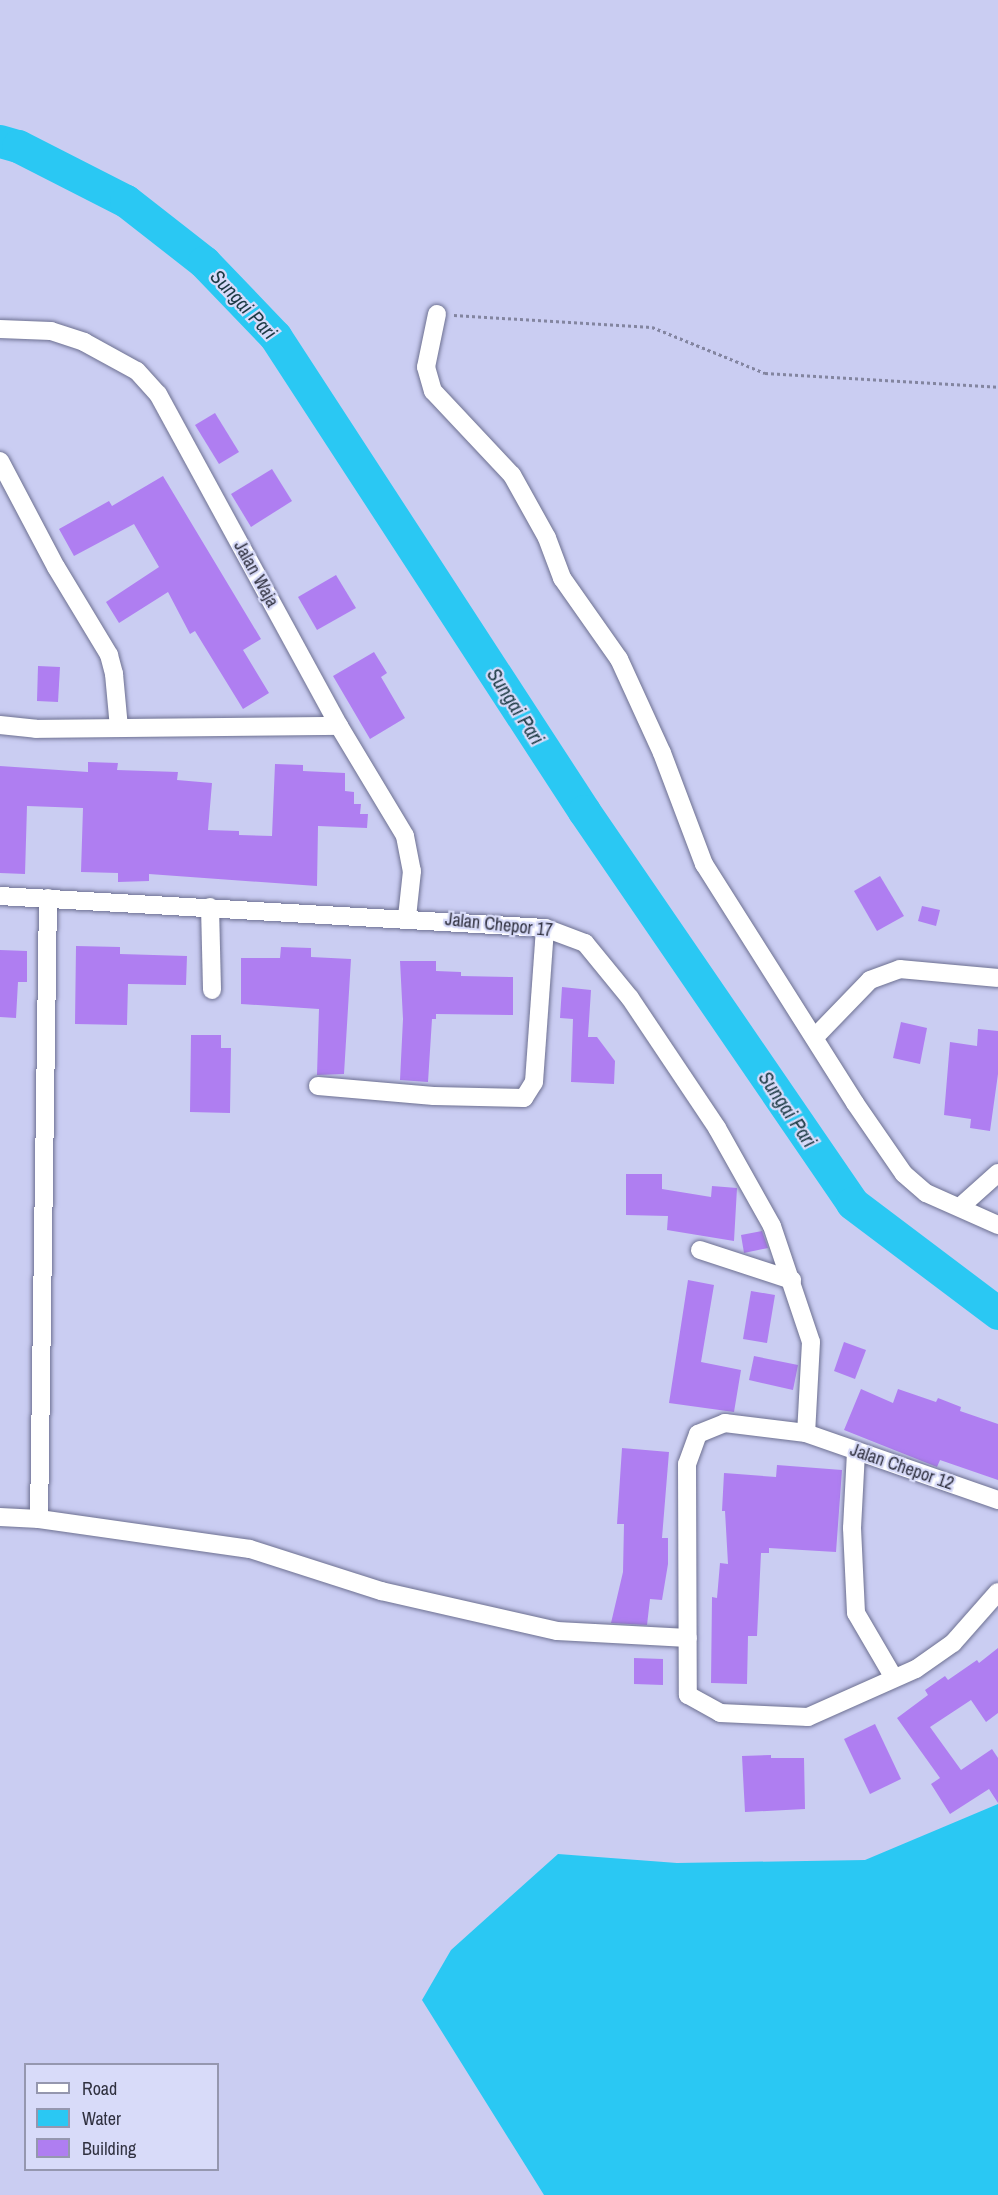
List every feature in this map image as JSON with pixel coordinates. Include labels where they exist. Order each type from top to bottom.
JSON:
[{"type":"street","points":[[437,314],[426,367],[434,391],[512,475],[547,538],[562,578],[619,659],[662,753],[704,864],[904,1174],[927,1193],[998,1225]]},
{"type":"street","name":"Jalan Waja","points":[[0,329],[51,332],[84,342],[137,371],[158,394],[339,726],[405,836],[411,872],[408,917]]},
{"type":"street","points":[[0,461],[56,567],[109,655],[114,674],[118,728]]},
{"type":"street","points":[[0,725],[118,728],[339,726]]},
{"type":"street","name":"Jalan Chepor 17","points":[[0,896],[408,917],[545,928],[585,943],[630,998],[745,1173],[772,1226],[792,1280],[812,1352],[806,1433]]},
{"type":"street","points":[[39,1519],[48,898]]},
{"type":"street","points":[[210,907],[212,990]]},
{"type":"street","points":[[318,1086],[434,1096],[524,1098],[534,1082],[545,928]]},
{"type":"street","points":[[815,1037],[870,980],[900,969],[998,978]]},
{"type":"street","points":[[960,1207],[998,1173]]},
{"type":"street","points":[[700,1250],[792,1280]]},
{"type":"street","name":"Jalan Chepor 12","points":[[894,1678],[808,1717],[720,1713],[688,1695],[687,1464],[698,1434],[725,1423],[806,1433],[998,1500]]},
{"type":"street","points":[[856,1452],[852,1528],[856,1613],[894,1678],[916,1668],[953,1643],[998,1592]]},
{"type":"street","points":[[0,1517],[39,1519],[250,1549],[381,1591],[557,1631],[688,1638]]},
{"type":"path","points":[[437,314],[652,327],[765,373],[998,387]]},
{"type":"water","points":[[998,1804],[998,2195],[544,2195],[422,2000],[451,1950],[558,1854],[677,1863],[865,1860]]},
{"type":"building","points":[[215,413],[239,452],[219,464],[195,425]]},
{"type":"building","points":[[272,469],[292,501],[251,527],[231,494]]},
{"type":"building","points":[[163,476],[261,639],[243,650],[269,693],[243,709],[195,631],[190,634],[168,592],[119,623],[106,602],[159,567],[134,524],[74,556],[59,529],[109,501],[112,506]]},
{"type":"building","points":[[336,575],[356,608],[317,630],[298,597]]},
{"type":"building","points":[[374,652],[387,673],[381,677],[405,718],[370,739],[333,676]]},
{"type":"building","points":[[38,666],[60,667],[58,702],[37,701]]},
{"type":"building","points":[[88,762],[118,763],[117,770],[178,772],[177,780],[212,783],[208,830],[239,831],[239,835],[272,836],[275,764],[303,765],[303,771],[345,773],[345,791],[354,792],[354,804],[361,804],[360,814],[368,814],[367,828],[318,826],[317,886],[149,874],[149,881],[118,882],[118,873],[81,872],[83,808],[27,806],[25,874],[0,873],[0,766],[88,772]]},
{"type":"building","points":[[880,876],[904,916],[877,931],[854,891]]},
{"type":"building","points":[[922,906],[940,910],[936,926],[918,921]]},
{"type":"building","points":[[76,946],[120,947],[120,954],[187,956],[186,985],[128,984],[127,1025],[75,1024]]},
{"type":"building","points":[[281,947],[311,948],[311,957],[351,959],[344,1074],[317,1075],[319,1009],[241,1004],[241,958],[280,958]]},
{"type":"building","points":[[0,950],[27,951],[27,982],[18,982],[16,1018],[0,1017]]},
{"type":"building","points":[[400,961],[436,961],[436,971],[461,972],[461,976],[513,977],[513,1015],[436,1014],[436,1019],[432,1019],[428,1082],[400,1080],[403,1019]]},
{"type":"building","points":[[562,987],[591,990],[588,1037],[597,1037],[615,1061],[614,1084],[571,1082],[573,1019],[560,1018]]},
{"type":"building","points":[[901,1022],[927,1028],[920,1064],[893,1058]]},
{"type":"building","points":[[978,1029],[998,1031],[998,1074],[990,1131],[970,1128],[971,1119],[944,1115],[950,1042],[977,1046]]},
{"type":"building","points":[[191,1035],[221,1035],[221,1048],[231,1048],[230,1113],[190,1112]]},
{"type":"building","points":[[626,1174],[662,1174],[662,1189],[711,1197],[712,1186],[737,1188],[734,1241],[667,1230],[668,1216],[626,1215]]},
{"type":"building","points":[[762,1231],[768,1248],[744,1253],[741,1235]]},
{"type":"building","points":[[688,1280],[714,1285],[701,1362],[741,1370],[734,1412],[669,1403]]},
{"type":"building","points":[[751,1291],[775,1295],[767,1343],[743,1339]]},
{"type":"building","points":[[844,1342],[866,1350],[855,1379],[834,1371]]},
{"type":"building","points":[[754,1356],[798,1365],[793,1390],[749,1380]]},
{"type":"building","points":[[861,1389],[893,1403],[898,1389],[936,1402],[938,1398],[961,1407],[960,1411],[998,1424],[998,1480],[940,1460],[937,1467],[844,1430]]},
{"type":"building","points":[[622,1448],[669,1452],[662,1538],[668,1538],[668,1564],[662,1600],[650,1599],[647,1625],[611,1623],[623,1572],[624,1524],[617,1524]]},
{"type":"building","points":[[777,1465],[842,1470],[836,1552],[769,1548],[769,1553],[761,1553],[757,1636],[748,1636],[747,1684],[711,1683],[712,1597],[717,1598],[720,1563],[728,1564],[725,1511],[722,1511],[724,1473],[776,1477]]},
{"type":"building","points":[[998,1648],[998,1713],[986,1722],[971,1700],[930,1727],[961,1770],[992,1749],[998,1758],[998,1803],[989,1789],[950,1814],[931,1784],[940,1778],[897,1718],[928,1695],[925,1690],[945,1676],[948,1680],[977,1660],[979,1663]]},
{"type":"building","points":[[634,1658],[663,1659],[663,1685],[634,1684]]},
{"type":"building","points":[[875,1724],[901,1779],[870,1794],[844,1739]]},
{"type":"building","points":[[771,1755],[771,1758],[804,1758],[805,1809],[745,1812],[742,1756]]},
{"type":"waterway","name":"Sungai Pari","points":[[0,141],[18,146],[126,201],[204,262],[275,336],[584,811],[852,1203],[998,1313]]}]
